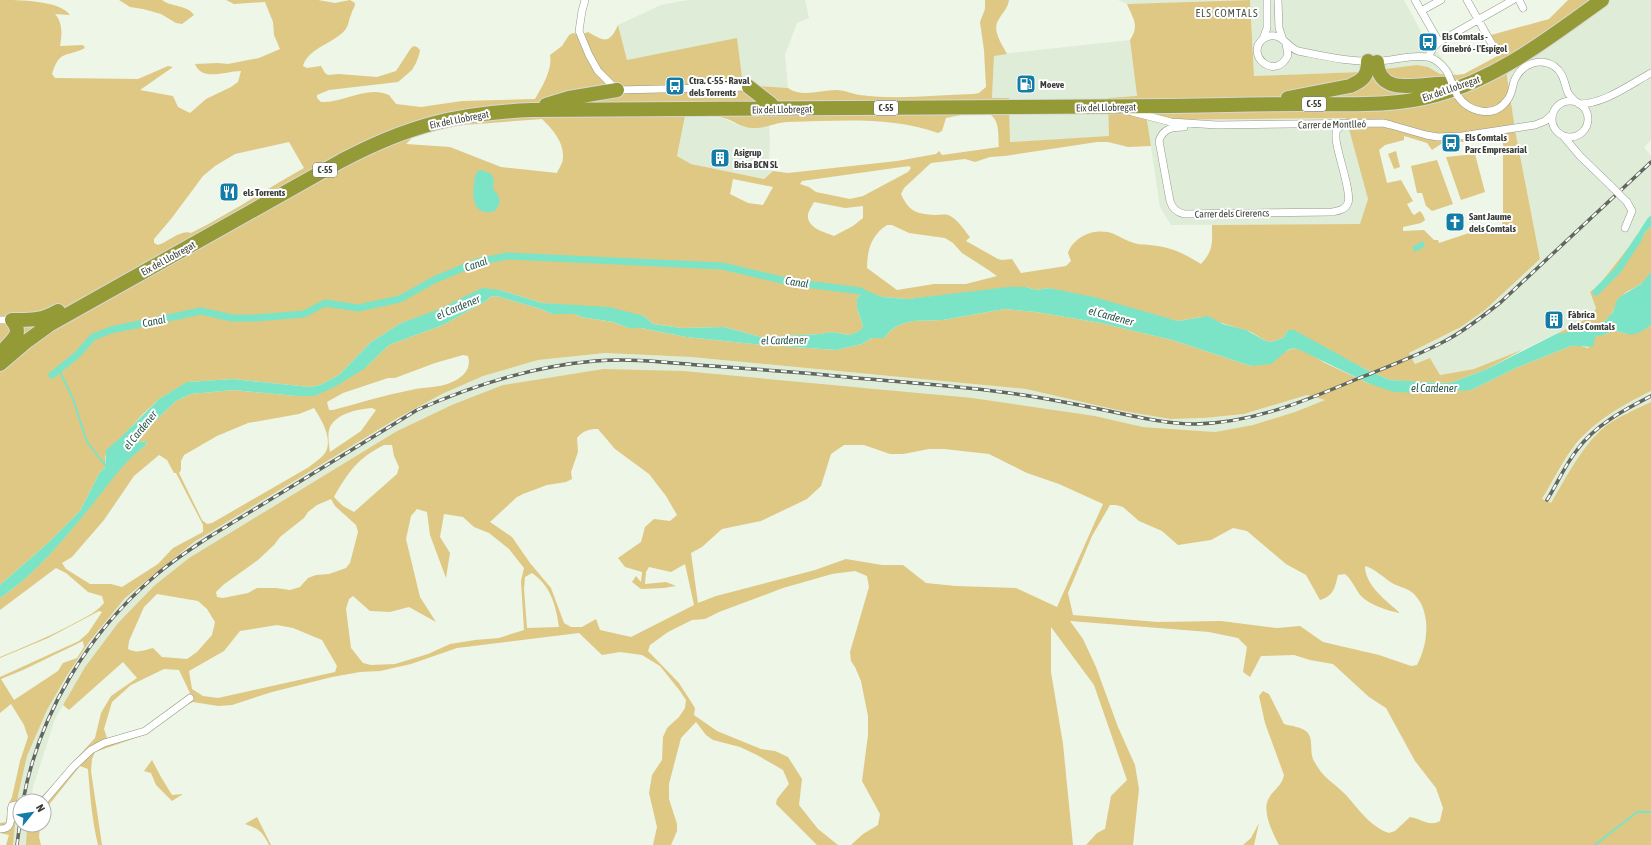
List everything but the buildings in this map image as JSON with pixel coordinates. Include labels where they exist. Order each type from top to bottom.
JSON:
[{"type":"highway","name":"Eix del Llobregat","points":[[0,357],[24,337],[46,322],[374,138],[405,126],[456,112],[500,106],[546,105],[1283,99],[1371,98],[1396,96],[1452,85],[1508,57],[1533,42],[1591,0]]},
{"type":"highway","name":"Eix del Llobregat","points":[[0,364],[49,325],[341,161],[410,129],[438,122],[481,113],[532,110],[999,108],[1396,103],[1438,95],[1465,86],[1490,74],[1536,47],[1602,0]]},
{"type":"highway","points":[[1283,99],[1350,86],[1364,79],[1373,68],[1387,83],[1394,85],[1439,82],[1452,85]]},
{"type":"highway","points":[[749,87],[771,104]]},
{"type":"highway","points":[[546,105],[568,98],[617,90]]},
{"type":"highway","points":[[6,320],[38,320],[47,318],[61,309],[70,309]]},
{"type":"highway","points":[[0,357],[5,348],[15,338],[17,332],[17,328],[6,320]]},
{"type":"street","points":[[585,0],[582,11],[580,31],[589,55],[598,71],[617,90],[749,87]]},
{"type":"street","points":[[1267,0],[1267,28],[1263,39],[1258,46],[1258,56],[1264,64],[1272,67],[1283,62],[1288,56],[1298,51]]},
{"type":"street","points":[[1278,0],[1279,28],[1285,42],[1288,56]]},
{"type":"street","points":[[1415,0],[1439,42]]},
{"type":"street","points":[[1421,11],[1441,0]]},
{"type":"street","points":[[1467,0],[1493,46]]},
{"type":"street","points":[[1428,57],[1432,48],[1439,42],[1513,0]]},
{"type":"street","points":[[1519,0],[1523,8]]},
{"type":"street","points":[[1263,39],[1272,36],[1278,37],[1292,49],[1298,51],[1351,60],[1373,68],[1418,56],[1428,57],[1439,63],[1452,85],[1471,109],[1482,112],[1493,110],[1506,103],[1510,97],[1514,80],[1521,69],[1539,61],[1545,62],[1558,70],[1564,77],[1569,94],[1584,108],[1588,117]]},
{"type":"street","points":[[1559,104],[1566,101],[1590,104],[1651,73]]},
{"type":"street","points":[[1566,84],[1565,93],[1552,115],[1552,122],[1555,131],[1563,137],[1580,156],[1627,202],[1632,211],[1625,228]]},
{"type":"street","points":[[1580,156],[1576,144],[1586,128],[1591,109],[1602,99]]},
{"type":"street","name":"Carrer de Montlleó","points":[[1128,111],[1171,122],[1207,124],[1392,124],[1421,134],[1438,137],[1462,136],[1535,125],[1545,121],[1552,115]]},
{"type":"street","name":"Carrer dels Cirerencs","points":[[1207,124],[1171,128],[1163,133],[1160,140],[1171,205],[1176,211],[1182,214],[1332,212],[1342,210],[1347,204],[1349,198],[1336,139]]},
{"type":"street","points":[[1336,139],[1336,131],[1342,124]]},
{"type":"street","points":[[1319,125],[1326,127],[1336,139]]},
{"type":"street","name":"Carrer de Montlleó","points":[[1535,125],[1546,126],[1555,131]]},
{"type":"street","points":[[1563,137],[1572,138],[1581,134]]},
{"type":"street","points":[[51,793],[91,750],[104,743],[145,731],[190,698]]},
{"type":"street","points":[[0,828],[6,829],[9,827],[11,823],[12,806]]},
{"type":"shaded area","points":[[0,0],[27,1],[48,4],[65,10],[70,15],[55,14],[61,25],[60,46],[83,45],[85,48],[61,57],[52,74],[55,78],[138,79],[168,66],[173,67],[140,90],[173,96],[178,107],[190,113],[206,99],[238,82],[241,71],[209,74],[203,73],[195,64],[228,64],[259,58],[280,49],[274,35],[273,22],[265,2],[234,4],[226,0],[318,0],[335,3],[350,0],[355,3],[355,5],[347,27],[337,37],[311,54],[306,59],[303,66],[307,68],[321,66],[328,75],[339,74],[377,77],[396,71],[411,48],[414,46],[420,50],[419,55],[412,70],[398,82],[329,90],[317,95],[317,98],[321,102],[329,102],[364,93],[381,92],[389,95],[396,104],[421,107],[462,101],[535,99],[548,72],[551,60],[550,55],[562,46],[569,35],[573,33],[581,35],[588,32],[598,38],[606,39],[612,36],[618,25],[627,60],[737,38],[743,85],[788,88],[799,93],[839,90],[860,95],[888,97],[974,94],[979,93],[986,87],[984,50],[980,22],[985,9],[985,0],[1009,0],[996,28],[998,37],[1007,54],[994,56],[992,98],[1009,98],[1010,142],[1109,136],[1108,98],[1137,96],[1130,40],[1135,30],[1135,26],[1127,4],[1250,0],[1254,76],[1360,72],[1417,65],[1428,67],[1440,74],[1456,75],[1464,74],[1503,53],[1491,35],[1549,19],[1568,0],[1609,0],[1567,30],[1506,70],[1516,135],[1540,259],[1485,310],[1461,327],[1409,353],[1415,364],[1430,358],[1440,375],[1474,369],[1524,349],[1487,369],[1450,383],[1390,380],[1288,330],[1283,338],[1271,342],[1266,341],[1251,332],[1202,317],[1178,321],[1049,288],[1037,290],[1026,287],[907,299],[883,297],[859,289],[862,294],[857,298],[857,308],[863,326],[861,331],[849,335],[832,332],[821,334],[761,337],[724,327],[682,328],[653,324],[644,316],[542,303],[500,290],[401,323],[371,342],[339,375],[320,385],[310,387],[233,379],[188,382],[159,399],[142,415],[105,456],[105,468],[100,472],[80,511],[49,542],[0,585]],"holes":[[[961,115],[991,115],[996,121],[999,147],[942,155],[939,151],[936,154],[897,161],[788,173],[773,171],[764,179],[691,164],[677,156],[685,116],[720,117],[745,127],[753,128],[788,122],[864,121],[901,124],[938,133],[942,131],[946,118]],[[1346,118],[1368,199],[1360,224],[1212,225],[1212,242],[1210,250],[1201,264],[1170,249],[1136,244],[1107,232],[1093,232],[1080,238],[1071,247],[1068,253],[1071,261],[1066,266],[1021,273],[1012,259],[998,259],[966,241],[970,237],[957,221],[951,217],[946,215],[918,213],[907,205],[901,194],[904,188],[931,163],[965,159],[975,162],[990,157],[1097,142],[1108,142],[1128,147],[1151,146],[1147,120]],[[542,119],[554,132],[560,142],[563,152],[563,160],[557,173],[501,167],[450,147],[406,144],[416,134],[450,126]],[[1404,136],[1427,143],[1432,150],[1441,144],[1503,138],[1503,219],[1501,229],[1478,230],[1439,243],[1438,240],[1434,240],[1424,230],[1403,231],[1403,227],[1421,223],[1425,220],[1420,211],[1414,215],[1412,213],[1407,204],[1413,201],[1401,180],[1387,183],[1379,150],[1385,145],[1404,140]],[[289,142],[304,168],[220,218],[191,233],[187,232],[179,234],[158,245],[154,243],[154,239],[203,176],[215,166],[235,154]],[[909,166],[911,168],[908,172],[863,196],[850,199],[816,192],[809,187],[800,184],[802,181]],[[733,179],[773,187],[763,205],[748,203],[730,194]],[[814,202],[845,208],[863,206],[863,218],[853,226],[834,236],[816,229],[810,223],[808,214]],[[887,225],[892,225],[909,233],[945,238],[953,243],[962,253],[997,276],[966,284],[934,284],[897,290],[867,268],[869,250],[877,234]]]},
{"type":"shaded area","points":[[119,0],[162,0],[188,9],[194,15],[182,24],[176,23],[161,14],[130,7]]},
{"type":"shaded area","points":[[688,0],[805,0],[809,18],[797,23],[785,55],[788,88],[743,85],[737,39],[627,60],[618,25],[661,5]]},
{"type":"shaded area","points":[[1118,0],[1248,0],[1127,4]]},
{"type":"shaded area","points":[[1250,0],[1404,0],[1425,39],[1425,44],[1438,53],[1456,75],[1440,74],[1428,67],[1417,65],[1360,72],[1254,76]]},
{"type":"shaded area","points":[[1609,0],[1651,0],[1651,140],[1644,147],[1651,156],[1651,215],[1630,246],[1599,285],[1590,292],[1596,308],[1592,316],[1524,349],[1474,369],[1440,375],[1430,358],[1415,364],[1409,353],[1461,327],[1485,310],[1540,259],[1516,135],[1506,70],[1567,30]]},
{"type":"shaded area","points":[[1130,40],[1137,97],[1109,137],[1010,142],[1009,99],[992,99],[994,55]]},
{"type":"shaded area","points":[[685,116],[723,118],[740,126],[750,128],[769,126],[769,165],[773,171],[764,179],[691,164],[677,156]]},
{"type":"shaded area","points":[[1347,118],[1368,199],[1361,224],[1171,225],[1160,207],[1147,120]]},
{"type":"shaded area","points":[[1396,151],[1400,167],[1394,169],[1388,154]]},
{"type":"shaded area","points":[[1475,154],[1485,192],[1461,200],[1446,157]]},
{"type":"shaded area","points":[[1437,160],[1453,204],[1432,211],[1426,206],[1422,193],[1417,193],[1411,166]]},
{"type":"shaded area","points":[[1651,227],[1651,272],[1646,280],[1625,293],[1609,317],[1602,323],[1575,333],[1556,334],[1592,316],[1596,308],[1590,292],[1599,285],[1632,243],[1637,247],[1646,231]]},
{"type":"shaded area","points":[[496,296],[541,309],[552,314],[575,314],[581,317],[613,322],[629,328],[641,328],[686,337],[836,350],[862,344],[872,338],[884,338],[891,330],[901,324],[913,321],[943,320],[1004,309],[1036,312],[1101,323],[1172,340],[1251,366],[1294,348],[1305,351],[1325,363],[1370,384],[1471,390],[1516,368],[1571,346],[1577,345],[1588,348],[1596,335],[1604,335],[1614,330],[1633,334],[1651,325],[1651,391],[1618,409],[1598,423],[1580,439],[1560,467],[1542,499],[1551,503],[1579,456],[1600,431],[1618,418],[1651,402],[1651,845],[1279,845],[1269,822],[1266,809],[1269,798],[1282,782],[1284,775],[1265,723],[1259,696],[1263,691],[1269,694],[1284,724],[1305,730],[1307,732],[1310,738],[1314,761],[1317,767],[1345,794],[1370,822],[1389,833],[1395,831],[1410,817],[1429,823],[1436,823],[1440,821],[1443,808],[1436,788],[1415,761],[1386,708],[1369,697],[1333,664],[1310,660],[1294,655],[1261,656],[1250,677],[1243,672],[1247,647],[1238,638],[1209,632],[1070,621],[1083,639],[1096,667],[1118,727],[1135,765],[1139,789],[1133,845],[1086,845],[1097,833],[1105,829],[1111,796],[1127,780],[1094,685],[1051,627],[1051,672],[1063,744],[1073,845],[851,845],[863,834],[878,825],[880,814],[862,781],[868,735],[868,716],[861,681],[851,661],[850,652],[869,587],[867,576],[855,571],[832,574],[783,588],[719,612],[705,619],[692,620],[668,632],[650,645],[648,651],[679,683],[695,708],[694,715],[717,731],[761,749],[775,751],[788,757],[802,779],[799,805],[818,829],[838,845],[817,845],[776,804],[777,799],[789,784],[783,770],[740,747],[713,740],[706,735],[696,722],[681,738],[669,784],[669,799],[677,824],[677,831],[671,845],[653,845],[657,827],[649,793],[652,775],[662,760],[663,737],[667,728],[679,717],[685,708],[686,700],[660,666],[642,655],[620,652],[602,655],[579,633],[457,648],[411,664],[380,671],[360,672],[332,677],[272,692],[232,705],[218,706],[193,702],[180,708],[147,734],[95,752],[92,759],[91,771],[102,845],[98,845],[94,826],[88,769],[80,766],[52,801],[52,793],[45,793],[95,738],[101,713],[111,696],[137,678],[123,662],[69,710],[63,705],[85,667],[118,623],[155,585],[189,558],[397,431],[454,404],[503,385],[603,369],[683,371],[972,398],[1095,416],[1143,427],[1215,432],[1253,425],[1295,412],[1325,400],[1307,395],[1244,414],[1204,418],[1170,419],[1117,410],[1026,389],[691,357],[605,353],[538,360],[483,376],[442,394],[396,419],[194,542],[125,598],[89,642],[47,710],[27,756],[19,793],[13,793],[20,761],[28,737],[24,725],[11,704],[0,713],[0,677],[79,641],[88,633],[102,612],[99,611],[48,638],[0,657],[71,625],[93,613],[104,603],[102,596],[88,592],[66,573],[56,568],[0,610],[0,598],[13,589],[48,556],[129,459],[145,446],[147,441],[141,442],[136,439],[176,401],[191,394],[234,390],[296,396],[315,396],[368,365],[389,345],[443,325],[486,301],[490,297]],"holes":[[[463,355],[468,356],[469,365],[465,373],[450,383],[441,386],[401,392],[329,410],[327,402],[343,393],[388,378],[395,378],[435,363]],[[314,408],[325,427],[328,444],[327,449],[320,459],[309,467],[212,523],[207,524],[202,520],[179,473],[181,470],[181,461],[184,455],[217,436],[248,423],[299,414]],[[372,408],[376,410],[361,431],[330,452],[328,440],[330,427],[333,422],[343,415],[361,409]],[[598,429],[615,449],[649,474],[666,496],[677,515],[670,521],[654,519],[645,527],[641,542],[618,558],[625,567],[642,572],[641,582],[636,576],[632,582],[641,589],[676,586],[666,582],[645,584],[646,572],[649,567],[671,572],[685,564],[694,605],[631,637],[600,630],[596,619],[582,627],[571,627],[564,623],[551,588],[530,563],[512,537],[490,522],[517,497],[547,485],[566,482],[572,479],[571,472],[578,452],[577,438],[584,432]],[[384,445],[392,445],[394,456],[399,467],[397,474],[354,512],[343,506],[334,497],[354,466],[367,455]],[[844,445],[864,445],[890,454],[903,454],[929,449],[944,449],[989,454],[1027,473],[1059,484],[1103,504],[1057,607],[1016,588],[956,586],[926,583],[903,565],[882,565],[846,559],[815,570],[716,596],[698,603],[691,553],[702,547],[722,529],[761,521],[807,499],[821,486],[831,454]],[[159,455],[167,460],[174,473],[176,473],[203,525],[203,532],[173,548],[158,564],[122,587],[111,584],[90,584],[66,569],[62,563],[72,557],[104,520],[134,476]],[[331,499],[335,506],[356,525],[358,532],[350,563],[346,568],[329,574],[316,575],[308,578],[300,587],[290,590],[257,588],[248,593],[223,598],[217,597],[216,592],[223,585],[258,560],[280,537],[304,518],[308,512],[317,505]],[[1110,505],[1116,505],[1123,507],[1139,521],[1162,531],[1178,545],[1211,540],[1233,528],[1247,531],[1286,564],[1306,575],[1320,600],[1331,593],[1335,587],[1338,575],[1345,574],[1352,581],[1360,595],[1368,602],[1390,611],[1400,613],[1383,598],[1373,586],[1366,573],[1365,566],[1369,567],[1392,583],[1409,590],[1420,601],[1426,619],[1426,638],[1424,648],[1417,665],[1411,666],[1379,655],[1323,642],[1300,626],[1277,628],[1221,621],[1158,622],[1073,615],[1068,593],[1092,536]],[[417,509],[427,512],[430,535],[446,578],[450,553],[440,537],[444,514],[463,517],[474,527],[489,533],[509,549],[524,568],[521,581],[524,630],[499,638],[450,644],[428,654],[395,664],[371,665],[363,663],[351,648],[346,609],[349,599],[353,596],[370,611],[390,612],[409,607],[436,622],[420,597],[406,539],[411,516]],[[532,573],[544,584],[552,597],[559,627],[527,628],[524,589],[525,577]],[[157,594],[198,601],[207,609],[215,622],[212,635],[197,652],[187,659],[162,657],[153,648],[144,651],[131,650],[128,649],[129,641],[144,607]],[[277,625],[293,628],[322,640],[337,666],[335,672],[218,698],[203,696],[192,689],[189,671],[224,651],[240,631]],[[83,641],[84,647],[77,658],[63,663],[58,671],[14,700],[1,679],[23,670]],[[164,669],[179,670],[190,693],[144,728],[107,738],[104,729],[112,702],[131,685]]]},
{"type":"shaded area","points":[[605,353],[691,357],[1026,389],[1117,410],[1170,419],[1204,418],[1244,414],[1307,395],[1325,400],[1295,412],[1253,425],[1215,432],[1143,427],[1095,416],[877,389],[603,369],[503,385],[454,404],[397,431],[189,558],[155,585],[118,623],[85,667],[55,719],[32,793],[19,793],[27,756],[47,710],[89,642],[125,598],[194,542],[396,419],[442,394],[483,376],[538,360]]},
{"type":"shaded area","points":[[1651,391],[1651,402],[1626,413],[1579,456],[1551,503],[1542,500],[1572,449],[1595,424],[1621,406]]},
{"type":"shaded area","points":[[152,760],[172,795],[183,794],[172,801],[156,785],[151,773],[144,771]]},
{"type":"shaded area","points":[[12,797],[12,833],[14,833],[13,845],[6,845],[9,835],[0,833],[0,823],[6,822],[8,805]]},
{"type":"shaded area","points":[[257,817],[271,845],[269,845],[260,831],[245,824]]},
{"type":"shaded area","points":[[1259,823],[1254,845],[1243,845],[1251,838]]},
{"type":"shaded area","points":[[14,833],[27,833],[26,845],[13,845]]},
{"type":"shaded area","points":[[27,833],[39,833],[41,845],[26,845]]},
{"type":"water","points":[[480,170],[490,173],[494,179],[493,189],[498,195],[500,203],[495,211],[487,212],[480,210],[474,201],[473,194],[476,173]]},
{"type":"water","points":[[1651,215],[1651,227],[1646,231],[1637,247],[1632,243]]},
{"type":"water","points":[[1423,241],[1425,246],[1415,252],[1412,247]]},
{"type":"water","name":"el Cardener","points":[[1651,272],[1651,325],[1641,331],[1634,334],[1626,334],[1614,330],[1604,335],[1596,336],[1594,346],[1571,346],[1516,368],[1471,390],[1431,393],[1394,392],[1370,384],[1294,348],[1288,350],[1271,364],[1251,366],[1172,340],[1101,323],[1036,312],[1004,309],[943,320],[913,321],[901,324],[891,330],[884,338],[872,338],[862,344],[836,350],[686,337],[641,328],[629,328],[613,322],[581,317],[575,314],[552,314],[541,309],[496,296],[490,297],[486,301],[443,325],[389,345],[364,369],[336,386],[315,396],[296,396],[234,390],[191,394],[176,401],[136,439],[141,442],[147,441],[145,446],[123,466],[110,481],[61,543],[26,578],[0,598],[0,585],[49,542],[80,511],[100,472],[105,468],[106,450],[159,399],[187,382],[233,379],[310,387],[320,385],[339,375],[371,342],[401,323],[437,310],[482,288],[500,290],[542,303],[609,307],[644,316],[653,324],[682,328],[724,327],[761,337],[832,332],[849,335],[860,331],[863,326],[857,308],[857,298],[862,294],[859,288],[883,297],[907,299],[1008,287],[1026,287],[1037,290],[1049,288],[1094,297],[1178,321],[1208,316],[1223,324],[1246,330],[1266,341],[1271,342],[1283,338],[1288,330],[1294,330],[1365,369],[1390,380],[1450,383],[1487,369],[1556,334],[1584,330],[1605,321],[1613,312],[1617,300],[1641,284]]},
{"type":"waterway","points":[[1596,292],[1618,270],[1639,238]]},
{"type":"waterway","name":"Canal","points":[[52,375],[77,355],[93,337],[111,330],[201,311],[232,318],[255,318],[304,314],[325,303],[358,308],[400,299],[434,280],[477,262],[507,256],[722,266],[790,282],[861,291],[868,296]]},
{"type":"waterway","points":[[59,370],[73,399],[87,442],[105,465]]},
{"type":"waterway","points":[[1595,845],[1637,812],[1651,812]]},
{"type":"railway","points":[[25,793],[41,737],[54,707],[70,677],[88,649],[108,623],[131,598],[168,565],[209,537],[417,410],[460,392],[504,378],[549,367],[595,361],[633,360],[794,372],[974,389],[1035,397],[1177,423],[1216,423],[1237,420],[1298,403],[1413,356],[1453,337],[1501,302],[1651,162]]},
{"type":"railway","points":[[1547,500],[1569,462],[1584,441],[1611,419],[1651,396]]},
{"type":"railway","points":[[17,845],[19,833]]},
{"type":"place","name":"Els Comtals - Ginebró - l'Espígol","points":[[1428,42]]},
{"type":"place","name":"Moeve","points":[[1026,84]]},
{"type":"place","name":"Ctra. C-55 - Raval dels Torrents","points":[[675,86]]},
{"type":"place","name":"Els Comtals Parc Empresarial","points":[[1451,143]]},
{"type":"place","name":"Asigrup Brisa BCN SL","points":[[720,158]]},
{"type":"place","name":"els Torrents","points":[[229,192]]},
{"type":"place","name":"Sant Jaume dels Comtals","points":[[1455,222]]},
{"type":"place","name":"Fàbrica dels Comtals","points":[[1554,320]]},
{"type":"district","name":"ELS COMTALS","points":[[1227,13]]}]
